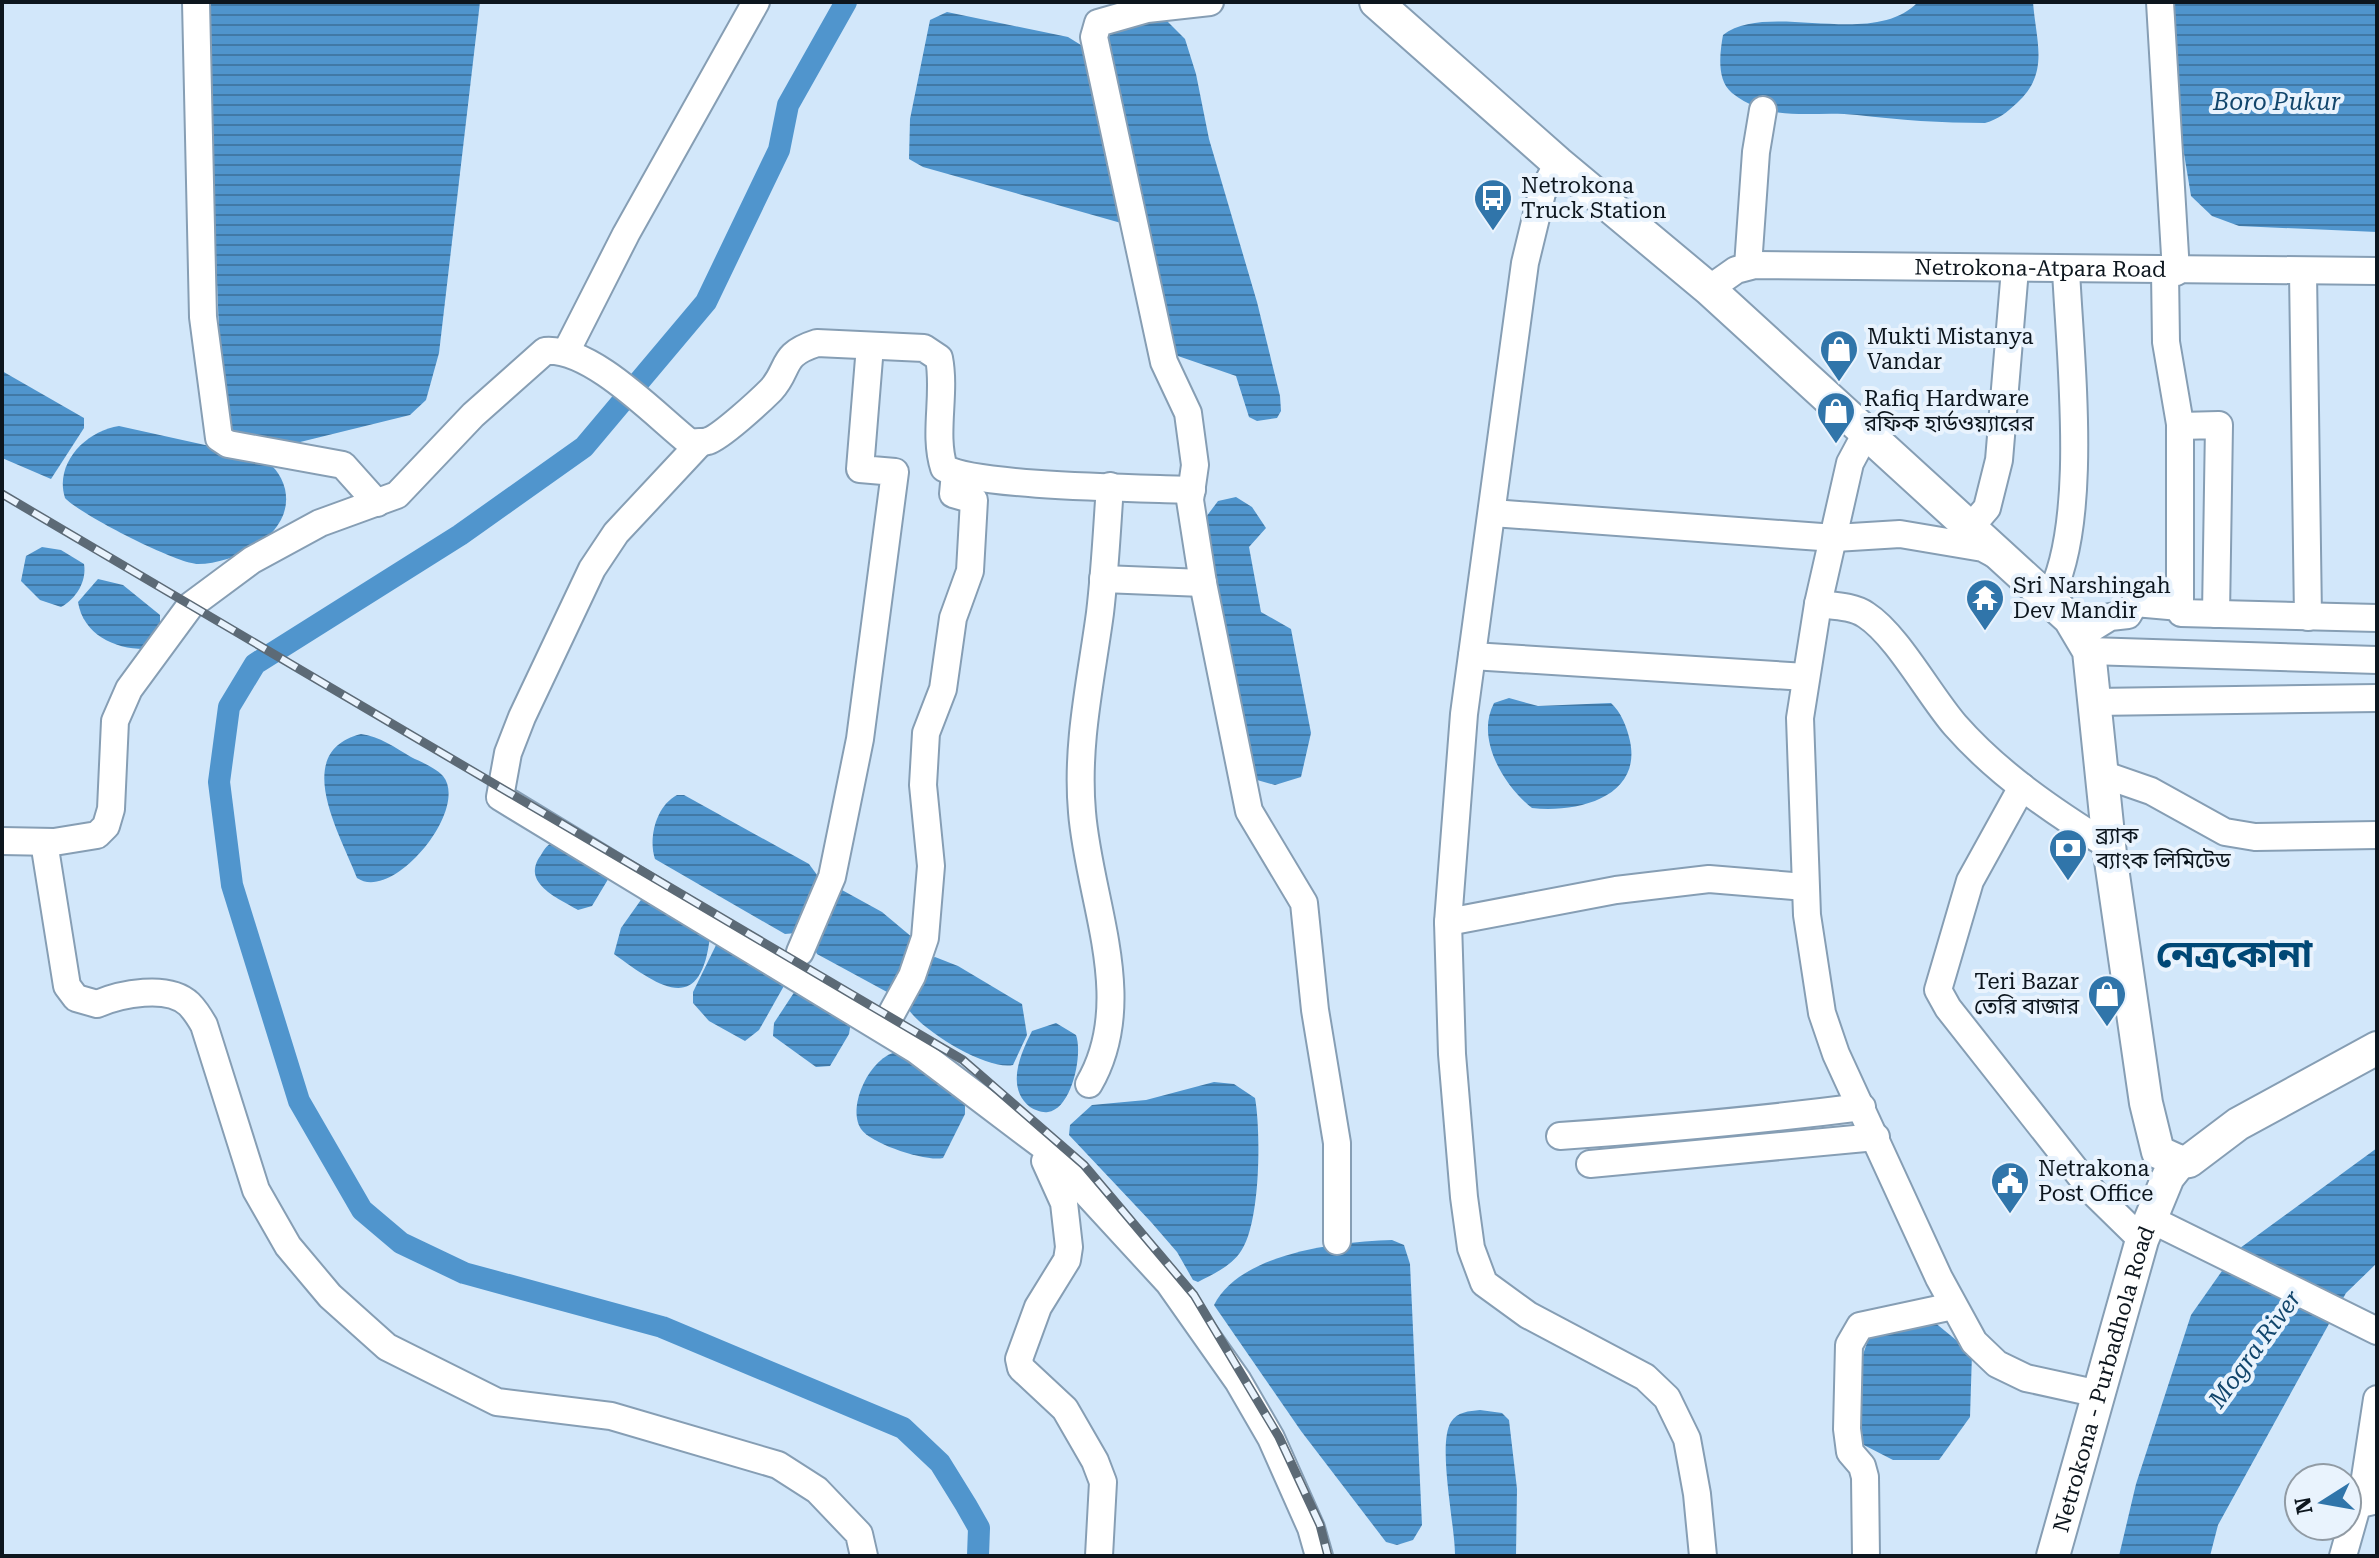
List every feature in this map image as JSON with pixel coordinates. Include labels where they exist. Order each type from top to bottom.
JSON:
[{"type":"main road","points":[[1376,2],[1558,163],[1709,289],[1968,530],[2070,619],[2085,643],[2109,846],[2154,1143],[2158,1152],[2180,1162],[2189,1161],[2238,1124],[2377,1048]]},
{"type":"main road","name":"Netrokona - Purbadhola Road","points":[[2053,1556],[2146,1230],[2168,1177],[2180,1162]]},
{"type":"street","points":[[196,2],[203,317],[219,438],[228,444],[260,451],[343,465],[377,503]]},
{"type":"street","points":[[577,357],[626,234],[756,2]]},
{"type":"street","points":[[1210,2],[1127,14],[1098,23],[1094,37],[1164,362],[1188,413],[1195,465],[1190,500],[1203,583],[1249,811],[1304,903],[1315,1010],[1337,1143],[1337,1241]]},
{"type":"street","points":[[2160,2],[2170,272],[2166,342],[2180,426],[2181,613],[2377,618]]},
{"type":"street","points":[[1709,289],[1736,270],[1748,266],[1756,152],[1763,110]]},
{"type":"street","points":[[1558,163],[1547,180],[1532,227],[1519,299],[1464,714],[1448,922],[1452,1054],[1464,1197],[1476,1267],[1484,1283],[1501,1298],[1645,1377],[1667,1398],[1687,1439],[1703,1556]]},
{"type":"street","name":"Netrokona-Atpara Road","points":[[1748,266],[2170,272],[2377,271]]},
{"type":"street","points":[[1968,530],[1987,508],[1999,460],[2015,269]]},
{"type":"street","points":[[2048,600],[2062,573],[2074,442],[2066,270]]},
{"type":"street","points":[[2303,272],[2308,617]]},
{"type":"street","points":[[1192,490],[955,473],[944,468],[942,461],[943,379],[939,358],[924,348],[817,343],[800,348],[779,373],[772,389],[716,437],[695,442],[616,533],[592,569],[522,717],[508,753],[500,797],[916,1050],[1043,1146],[1169,1283],[1238,1381],[1271,1438],[1311,1528],[1319,1556]]},
{"type":"street","points":[[800,952],[832,877],[860,739],[895,472],[860,469],[870,346]]},
{"type":"street","points":[[2,841],[44,842],[97,835],[106,826],[111,809],[115,721],[129,689],[190,606],[252,560],[320,523],[397,495],[473,415],[545,351],[577,357],[695,442]]},
{"type":"street","points":[[2180,426],[2219,425],[2216,614]]},
{"type":"street","points":[[1865,435],[1850,463],[1818,604],[1800,718],[1805,887],[1822,1013],[1836,1054],[1953,1306],[1974,1342],[1997,1364],[2026,1378],[2099,1394]]},
{"type":"street","points":[[883,1029],[912,976],[925,938],[930,906],[931,866],[923,785],[926,733],[943,689],[953,618],[970,571],[973,528],[974,500],[953,494],[955,473]]},
{"type":"street","points":[[1089,1084],[1104,1053],[1112,1013],[1110,977],[1082,813],[1080,761],[1103,579],[1110,486]]},
{"type":"street","points":[[1492,513],[1835,538],[1917,536],[1983,548],[1998,557]]},
{"type":"street","points":[[1103,579],[1203,583]]},
{"type":"street","points":[[2085,643],[2110,617],[2128,615],[2135,603],[2180,607]]},
{"type":"street","points":[[1818,604],[1866,615],[1883,630],[1954,724],[2022,787],[2109,846]]},
{"type":"street","points":[[2085,643],[2377,660]]},
{"type":"street","points":[[1472,656],[1806,677]]},
{"type":"street","points":[[2094,702],[2377,698]]},
{"type":"street","points":[[2102,774],[2151,791],[2225,832],[2255,837],[2377,835]]},
{"type":"street","points":[[2022,787],[1970,881],[1938,990],[1948,1008],[2093,1192],[2146,1230],[2224,1255],[2371,1328]]},
{"type":"street","points":[[44,842],[67,986],[76,998],[97,1004],[117,995],[169,995],[188,1002],[204,1025],[256,1190],[288,1246],[330,1296],[387,1347],[497,1402],[611,1416],[778,1465],[817,1490],[859,1534],[864,1556]]},
{"type":"street","points":[[1448,922],[1616,890],[1709,879],[1805,887]]},
{"type":"street","points":[[1560,1136],[1701,1123],[1735,1123],[1862,1107]]},
{"type":"street","points":[[1590,1164],[1876,1137]]},
{"type":"street","points":[[1043,1146],[1045,1162],[1064,1203],[1069,1247],[1067,1260],[1038,1307],[1019,1359],[1021,1368],[1065,1409],[1095,1461],[1103,1482],[1099,1556]]},
{"type":"street","points":[[1866,1556],[1865,1477],[1848,1445],[1849,1345],[1860,1326],[1953,1306]]},
{"type":"street","points":[[2343,1556],[2350,1521],[2369,1502],[2377,1399]]},
{"type":"water","points":[[206,2],[480,2],[439,353],[426,400],[410,415],[292,444],[223,434]]},
{"type":"water","points":[[1918,2],[2033,2],[2038,44],[2037,68],[2034,80],[2017,103],[1985,123],[1793,114],[1747,103],[1732,93],[1723,81],[1720,66],[1723,35],[1742,26],[1766,22],[1874,22],[1898,16]]},
{"type":"water","name":"Boro Pukur","points":[[2168,2],[2377,2],[2377,232],[2239,226],[2212,216],[2191,196],[2174,93]]},
{"type":"water","points":[[947,12],[1068,37],[1089,50],[1121,223],[923,167],[909,159],[910,119],[930,20]]},
{"type":"water","points":[[1167,21],[1185,39],[1196,74],[1209,139],[1257,302],[1280,396],[1281,411],[1277,418],[1257,421],[1249,417],[1236,376],[1175,355],[1104,37],[1112,26]]},
{"type":"water","points":[[2,371],[84,418],[84,428],[51,479],[2,458]]},
{"type":"water","points":[[119,426],[259,457],[276,470],[285,489],[286,505],[281,520],[260,543],[245,552],[198,564],[151,548],[74,506],[65,498],[63,485],[69,461],[95,434]]},
{"type":"water","points":[[1236,497],[1252,507],[1266,528],[1249,547],[1261,612],[1291,629],[1311,733],[1301,777],[1275,785],[1257,780],[1246,749],[1230,684],[1219,617],[1206,517],[1218,501]]},
{"type":"water","points":[[42,547],[61,550],[84,564],[84,577],[79,589],[61,607],[40,600],[21,581],[26,556]]},
{"type":"water","points":[[98,579],[123,585],[160,615],[160,628],[144,649],[111,643],[86,623],[78,602]]},
{"type":"water","points":[[1509,698],[1538,706],[1611,703],[1623,720],[1630,741],[1631,760],[1626,776],[1616,789],[1586,804],[1568,808],[1532,808],[1503,775],[1490,746],[1489,717],[1494,703]]},
{"type":"water","points":[[361,734],[381,740],[436,770],[443,776],[449,791],[446,809],[424,849],[389,877],[372,882],[357,878],[326,797],[324,776],[328,758],[340,744]]},
{"type":"water","points":[[677,795],[684,795],[809,864],[820,879],[796,933],[785,934],[655,859],[653,832],[656,823],[664,807]]},
{"type":"water","points":[[555,841],[610,876],[592,906],[578,910],[552,895],[538,882],[536,865],[545,848]]},
{"type":"water","points":[[842,890],[882,912],[913,938],[897,989],[887,992],[817,954],[814,948],[836,892]]},
{"type":"water","points":[[643,897],[710,936],[705,962],[697,978],[687,986],[675,988],[661,984],[614,954],[621,928]]},
{"type":"water","points":[[720,937],[785,984],[759,1030],[745,1041],[709,1021],[693,1003],[693,992]]},
{"type":"water","points":[[935,957],[958,966],[1022,1004],[1027,1035],[1013,1065],[987,1062],[971,1055],[939,1037],[907,1007],[930,959]]},
{"type":"water","points":[[797,988],[851,1022],[849,1034],[830,1066],[816,1067],[773,1036],[774,1023]]},
{"type":"water","points":[[1056,1023],[1076,1035],[1077,1067],[1063,1101],[1056,1109],[1043,1112],[1030,1107],[1022,1099],[1018,1090],[1018,1070],[1032,1031]]},
{"type":"water","points":[[897,1052],[965,1102],[965,1114],[943,1158],[899,1151],[861,1129],[857,1108],[864,1083],[878,1062]]},
{"type":"water","points":[[1214,1082],[1234,1084],[1255,1098],[1258,1179],[1252,1223],[1239,1254],[1226,1266],[1198,1282],[1193,1280],[1177,1252],[1151,1222],[1069,1135],[1070,1125],[1092,1105],[1146,1100]]},
{"type":"water","name":"Mogra River","points":[[2377,1148],[2377,1263],[2346,1293],[2218,1525],[2210,1556],[2119,1556],[2136,1484],[2191,1315],[2236,1251]]},
{"type":"water","points":[[1392,1240],[1404,1245],[1410,1264],[1422,1525],[1413,1540],[1397,1545],[1386,1542],[1301,1431],[1214,1305],[1227,1287],[1268,1262],[1320,1247]]},
{"type":"water","points":[[1928,1317],[1972,1353],[1970,1417],[1939,1460],[1893,1460],[1858,1442],[1850,1393],[1871,1331]]},
{"type":"water","points":[[1480,1410],[1502,1413],[1509,1420],[1517,1489],[1516,1556],[1455,1555],[1446,1466],[1447,1433],[1457,1416]]},
{"type":"waterway","points":[[846,2],[788,105],[779,150],[706,302],[584,447],[460,535],[255,664],[229,707],[219,782],[232,885],[299,1101],[362,1210],[401,1243],[464,1273],[662,1327],[903,1428],[940,1463],[966,1505],[979,1528],[978,1556]]},
{"type":"railway","points":[[2,494],[963,1060],[1084,1165],[1194,1295],[1279,1437],[1320,1525],[1328,1556]]},
{"type":"place","name":"Netrokona Truck Station","points":[[1493,232]]},
{"type":"place","name":"Mukti Mistanya Vandar","points":[[1839,383]]},
{"type":"place","name":"Rafiq Hardware রফিক হার্ডওয়্যারের","points":[[1836,445]]},
{"type":"place","name":"Sri Narshingah Dev Mandir","points":[[1985,632]]},
{"type":"place","name":"ব্র্যাক ব্যাংক লিমিটেড","points":[[2068,882]]},
{"type":"place","name":"Teri Bazar তেরি বাজার","points":[[2107,1028]]},
{"type":"place","name":"Netrakona Post Office","points":[[2010,1215]]},
{"type":"district","name":"নেত্রকোনা","points":[[2234,954]]}]
